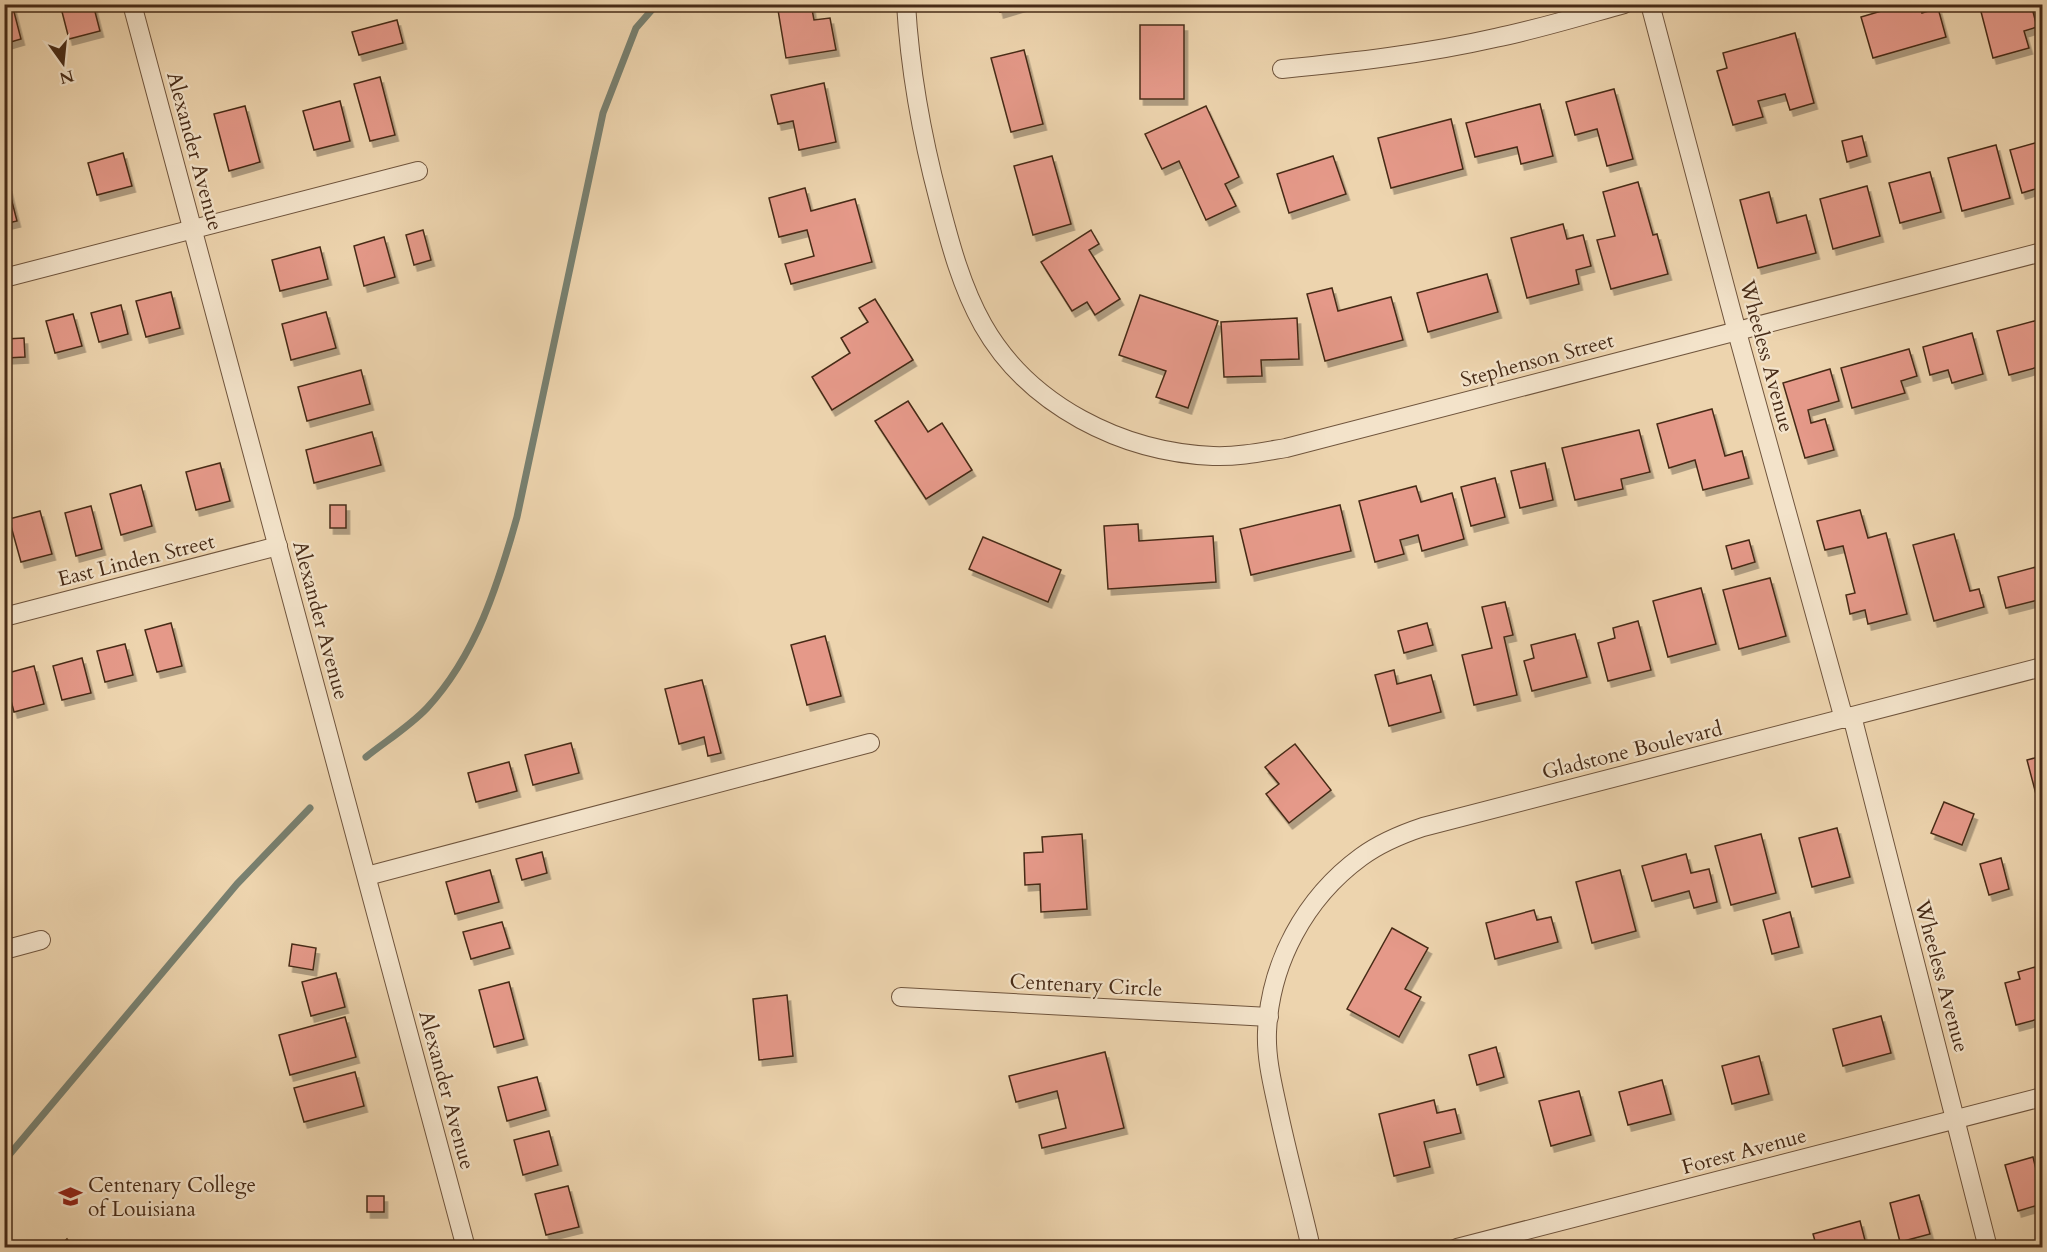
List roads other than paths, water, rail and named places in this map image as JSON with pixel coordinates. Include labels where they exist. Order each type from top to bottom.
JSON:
[{"type":"street","name":"Alexander Avenue","points":[[132,4],[465,1248]]},
{"type":"street","name":"Stephenson Street","points":[[906,4],[918,106],[927,153],[955,261],[966,291],[983,325],[1008,361],[1023,377],[1084,421],[1125,440],[1169,451],[1214,456],[1286,448],[2043,252]]},
{"type":"street","points":[[1282,69],[1368,61],[1453,47],[1624,4]]},
{"type":"street","name":"Wheeless Avenue","points":[[1650,4],[1737,332],[1848,717],[1956,1119],[1988,1248]]},
{"type":"street","points":[[4,278],[418,171]]},
{"type":"street","name":"East Linden Street","points":[[4,616],[278,546]]},
{"type":"street","name":"Gladstone Boulevard","points":[[1311,1248],[1271,1074],[1267,1034],[1271,993],[1283,956],[1305,916],[1330,883],[1362,856],[1398,836],[1423,826],[2043,667]]},
{"type":"street","points":[[367,876],[870,743]]},
{"type":"street","points":[[4,950],[41,940]]},
{"type":"street","name":"Centenary Circle","points":[[901,998],[1269,1017]]},
{"type":"street","name":"Forest Avenue","points":[[1457,1248],[2043,1097]]},
{"type":"waterway","points":[[366,757],[420,715],[444,687],[472,642],[493,593],[517,517],[603,113],[636,28],[657,4]]},
{"type":"waterway","points":[[4,1161],[237,884],[310,808]]},
{"type":"place","name":"Centenary College of Louisiana","points":[[70,1197]]}]
